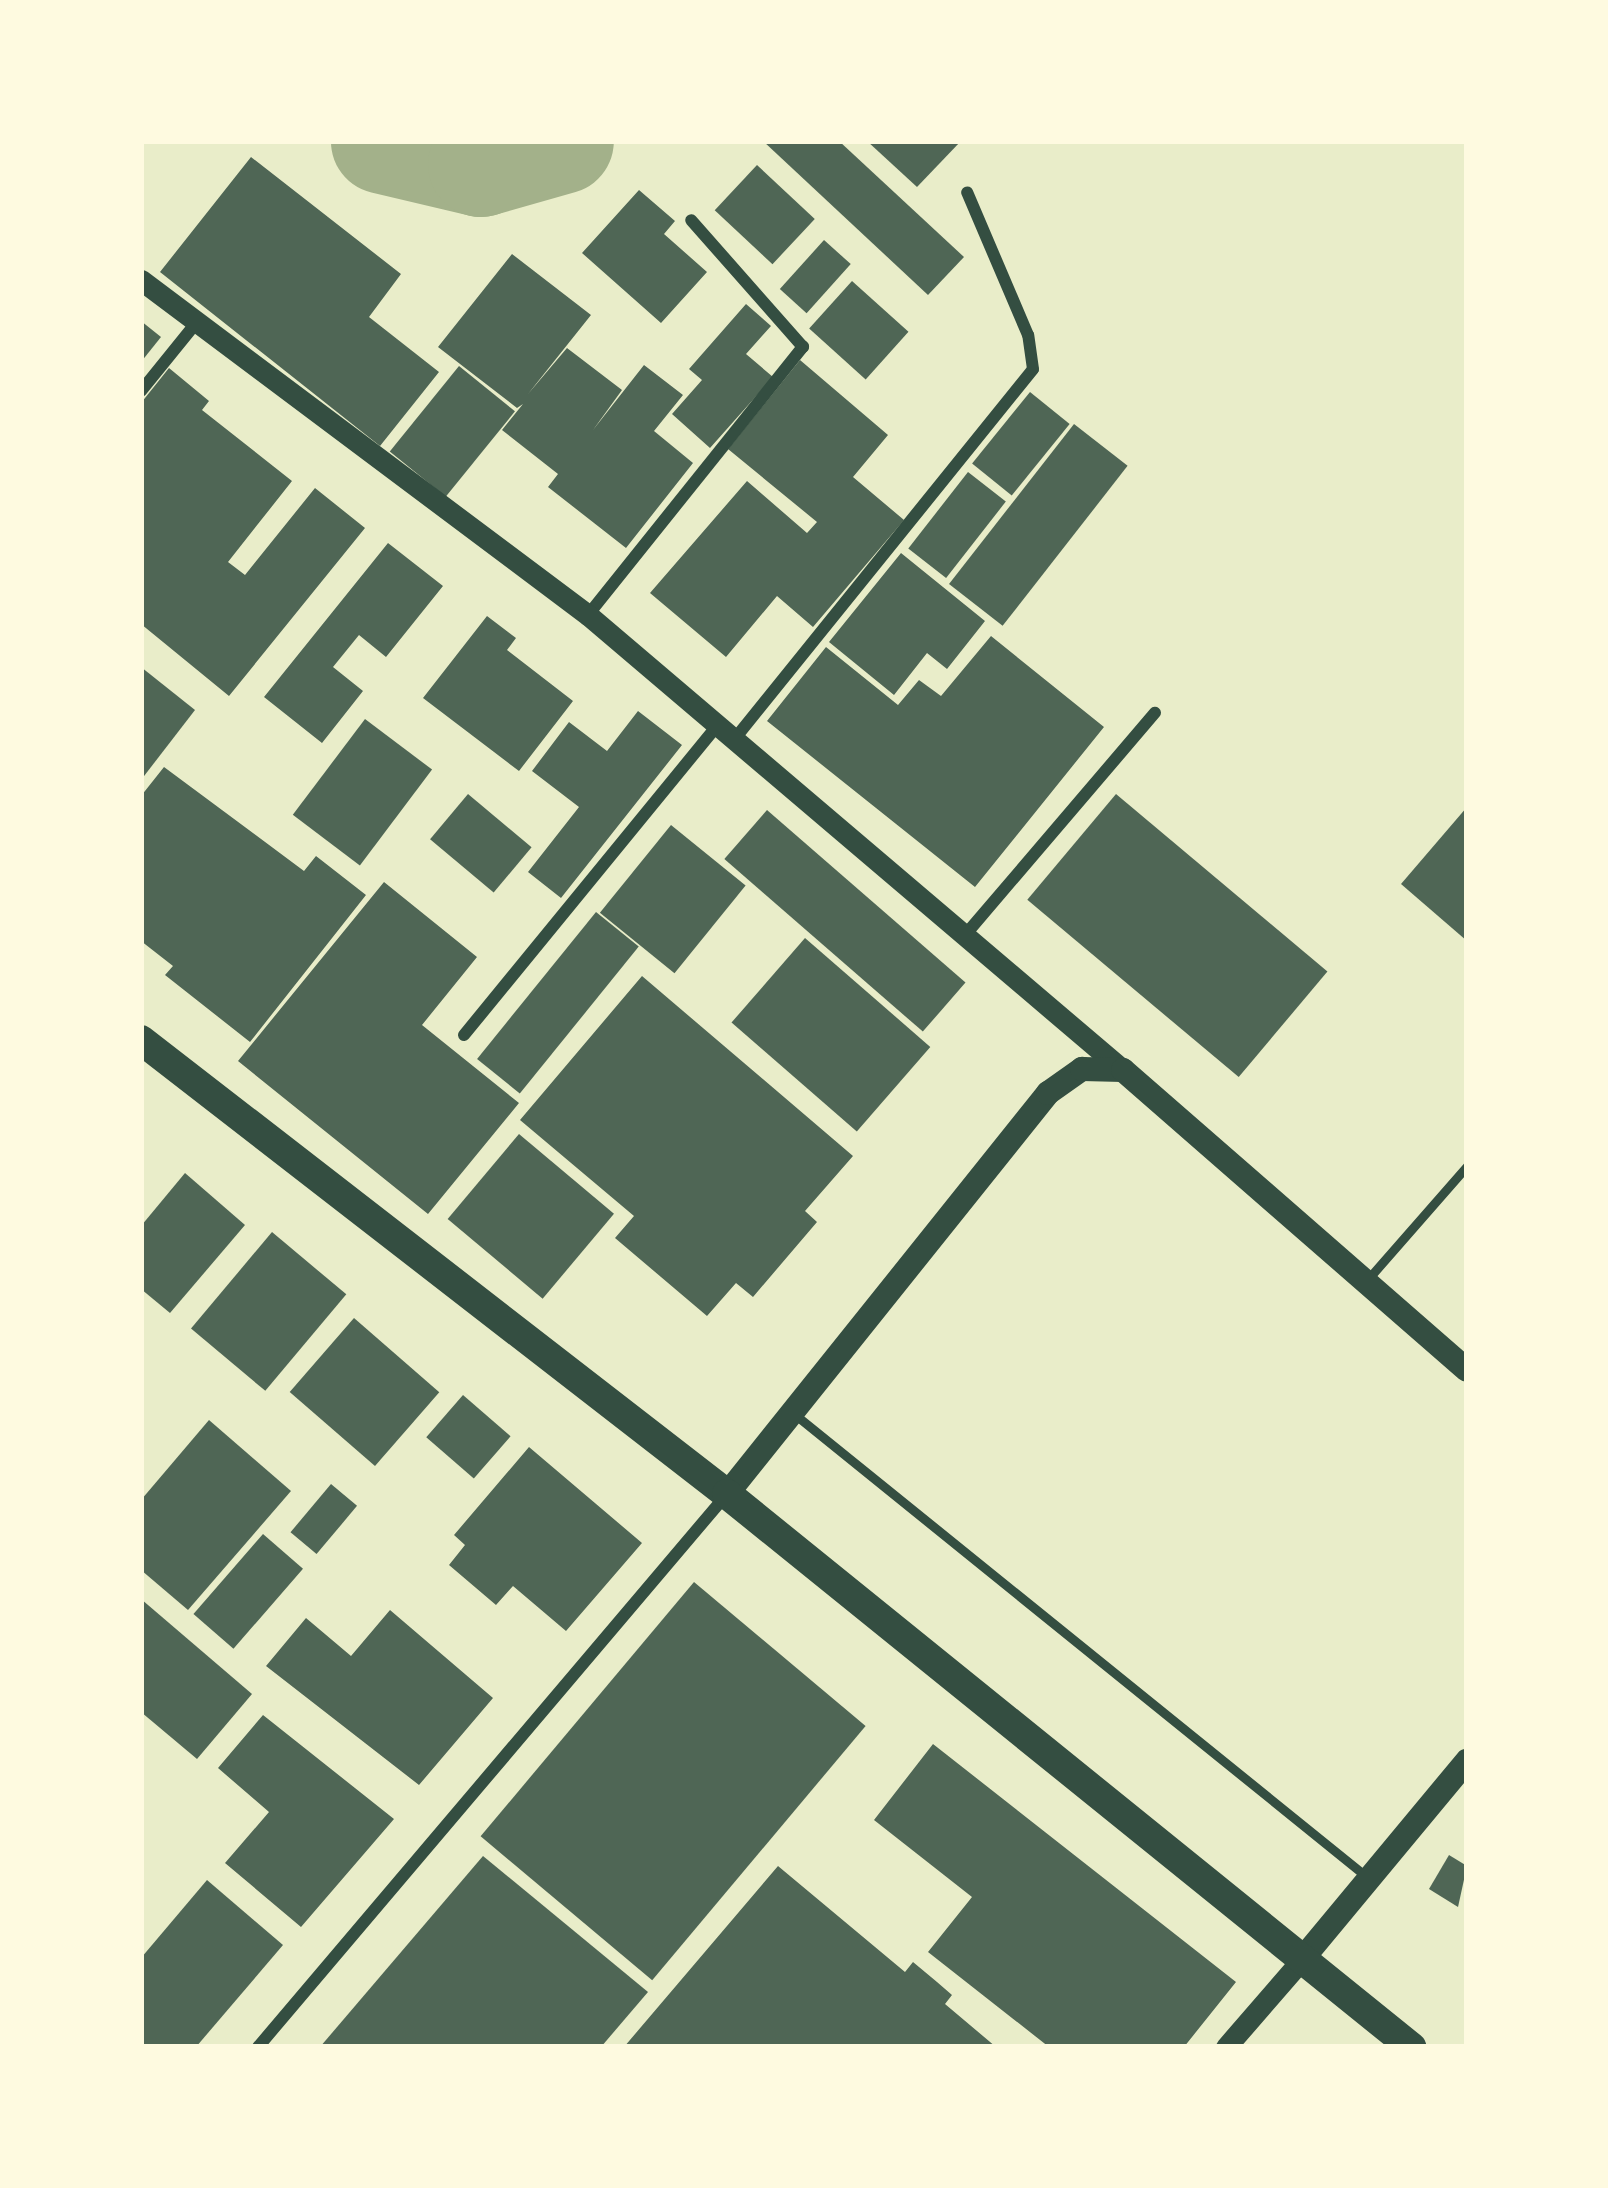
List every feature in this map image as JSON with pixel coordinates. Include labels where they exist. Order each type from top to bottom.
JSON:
[{"type":"main road","points":[[141,1040],[727,1494],[1411,2047]]},
{"type":"main road","points":[[727,1494],[1048,1093],[1082,1070],[1123,1070],[1467,1370]]},
{"type":"main road","points":[[1304,1957],[1467,1761]]},
{"type":"street","points":[[464,1035],[1033,369],[1028,335],[967,191]]},
{"type":"street","points":[[588,615],[803,347],[691,220]]},
{"type":"street","points":[[141,280],[588,615],[728,729],[1123,1070]]},
{"type":"street","points":[[141,391],[196,323]]},
{"type":"street","points":[[966,934],[1155,713]]},
{"type":"street","points":[[258,2047],[727,1494]]},
{"type":"street","points":[[1226,2047],[1304,1957]]},
{"type":"lane","points":[[1368,1279],[1467,1166]]},
{"type":"lane","points":[[793,1413],[1371,1880]]},
{"type":"building","points":[[763,141],[839,141],[964,257],[928,295]]},
{"type":"building","points":[[867,141],[961,141],[917,187]]},
{"type":"building","points":[[251,157],[401,274],[369,317],[439,372],[380,446],[160,272]]},
{"type":"building","points":[[757,165],[815,219],[772,264],[715,210]]},
{"type":"building","points":[[639,190],[675,221],[664,234],[707,272],[661,323],[582,253]]},
{"type":"building","points":[[824,240],[851,264],[807,313],[780,289]]},
{"type":"building","points":[[512,254],[591,315],[528,394],[567,348],[622,390],[593,430],[644,365],[683,395],[654,431],[693,463],[626,548],[548,487],[558,474],[502,430],[523,404],[517,408],[438,347]]},
{"type":"building","points":[[852,281],[908,332],[866,379],[809,329]]},
{"type":"building","points":[[746,304],[771,326],[746,354],[773,377],[710,448],[672,414],[702,380],[689,369]]},
{"type":"building","points":[[141,321],[161,337],[141,362]]},
{"type":"building","points":[[800,360],[888,435],[853,477],[904,520],[813,627],[777,596],[726,657],[650,593],[747,481],[807,533],[817,522],[728,449]]},
{"type":"building","points":[[459,366],[515,411],[446,497],[390,451]]},
{"type":"building","points":[[169,368],[209,401],[202,410],[292,481],[228,562],[245,575],[315,488],[365,528],[229,696],[141,624],[141,403]]},
{"type":"building","points":[[1030,392],[1070,424],[1012,496],[972,463]]},
{"type":"building","points":[[1074,424],[1128,466],[1003,626],[949,584]]},
{"type":"building","points":[[968,472],[1006,502],[946,578],[908,548]]},
{"type":"building","points":[[388,543],[443,586],[386,657],[359,635],[333,667],[363,691],[322,743],[264,697]]},
{"type":"building","points":[[901,553],[985,621],[947,669],[927,653],[894,695],[829,642]]},
{"type":"building","points":[[487,616],[516,638],[507,650],[573,701],[519,771],[423,698]]},
{"type":"building","points":[[991,636],[1104,727],[975,887],[767,721],[826,647],[898,705],[919,680],[941,696]]},
{"type":"building","points":[[141,667],[195,710],[141,780]]},
{"type":"building","points":[[638,711],[682,745],[561,898],[528,872],[579,807],[532,771],[569,722],[607,751]]},
{"type":"building","points":[[365,719],[432,770],[360,865],[293,815]]},
{"type":"building","points":[[164,767],[304,871],[316,856],[366,895],[250,1042],[165,975],[173,966],[141,941],[141,796]]},
{"type":"building","points":[[468,794],[532,847],[494,893],[430,839]]},
{"type":"building","points":[[1116,794],[1327,971],[1239,1077],[1027,900]]},
{"type":"building","points":[[1467,807],[1467,941],[1401,884]]},
{"type":"building","points":[[767,810],[965,983],[923,1032],[724,859]]},
{"type":"building","points":[[671,825],[746,885],[674,973],[600,913]]},
{"type":"building","points":[[384,882],[477,957],[422,1025],[519,1103],[428,1214],[238,1061]]},
{"type":"building","points":[[596,912],[639,947],[520,1093],[477,1059]]},
{"type":"building","points":[[805,938],[930,1047],[857,1131],[732,1023]]},
{"type":"building","points":[[642,976],[853,1156],[805,1211],[817,1222],[753,1297],[736,1283],[707,1316],[615,1238],[634,1216],[520,1120]]},
{"type":"building","points":[[519,1134],[614,1214],[543,1299],[448,1219]]},
{"type":"building","points":[[185,1173],[245,1225],[170,1313],[141,1289],[141,1226]]},
{"type":"building","points":[[272,1232],[346,1294],[265,1391],[191,1329]]},
{"type":"building","points":[[354,1318],[439,1392],[375,1466],[290,1392]]},
{"type":"building","points":[[463,1395],[511,1436],[474,1479],[426,1437]]},
{"type":"building","points":[[209,1420],[291,1491],[188,1610],[141,1570],[141,1500]]},
{"type":"building","points":[[529,1447],[642,1543],[566,1631],[513,1586],[496,1605],[449,1565],[465,1545],[454,1535]]},
{"type":"building","points":[[331,1484],[357,1506],[317,1554],[291,1532]]},
{"type":"building","points":[[263,1534],[303,1569],[233,1649],[193,1614]]},
{"type":"building","points":[[694,1582],[866,1726],[652,1980],[481,1836]]},
{"type":"building","points":[[141,1599],[252,1694],[197,1759],[141,1712]]},
{"type":"building","points":[[390,1610],[493,1698],[419,1785],[266,1666],[306,1618],[351,1656]]},
{"type":"building","points":[[263,1715],[394,1819],[301,1927],[225,1863],[269,1812],[218,1768]]},
{"type":"building","points":[[933,1744],[1236,1982],[1184,2047],[1049,2047],[928,1952],[972,1897],[874,1820]]},
{"type":"building","points":[[1449,1855],[1467,1866],[1458,1907],[1429,1889]]},
{"type":"building","points":[[483,1856],[648,1992],[601,2047],[320,2047]]},
{"type":"building","points":[[778,1866],[905,1972],[913,1962],[952,1995],[945,2004],[996,2047],[624,2047]]},
{"type":"building","points":[[207,1880],[283,1945],[196,2047],[141,2047],[141,1958]]},
{"type":"waterway","points":[[383,141],[480,164],[561,141]]}]
